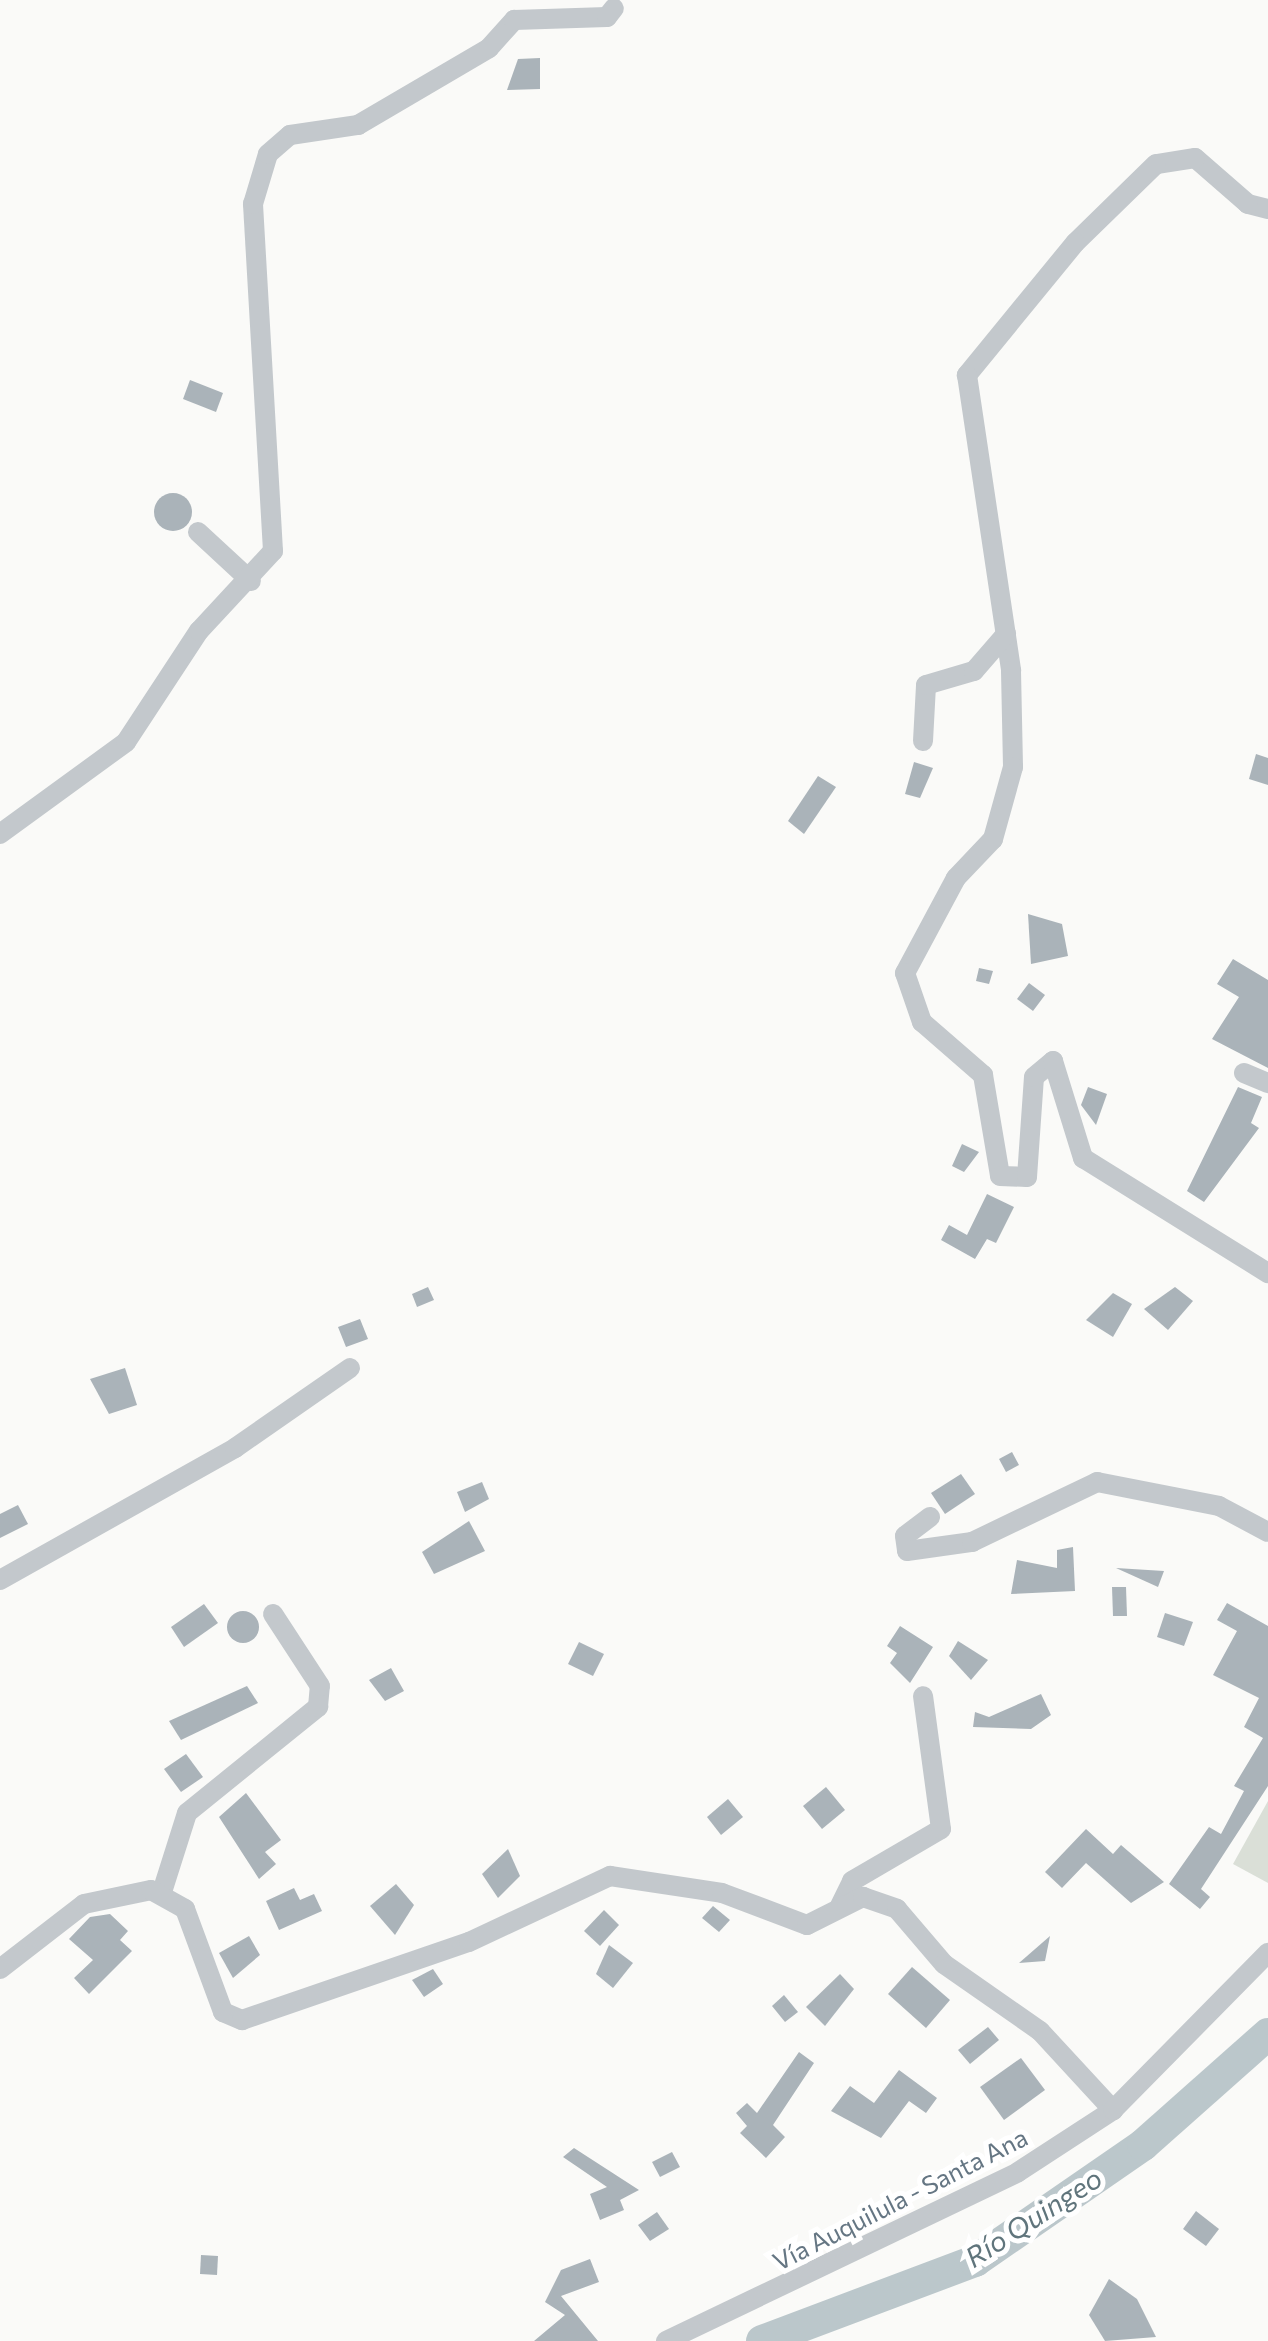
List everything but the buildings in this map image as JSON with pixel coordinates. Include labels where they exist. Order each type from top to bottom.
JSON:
[{"type":"street","points":[[0,834],[126,742],[199,631],[251,581],[276,537],[253,204],[268,154],[290,135],[358,125],[489,48],[514,20],[607,17],[614,8]]},
{"type":"street","points":[[1268,209],[1195,158],[1156,164],[1075,243],[967,375],[1006,634],[1013,767],[1004,816],[908,963],[912,1007],[983,1075],[1000,1176],[1027,1177],[1034,1078],[1053,1060],[1083,1158],[1268,1273]]},
{"type":"street","points":[[198,532],[251,581]]},
{"type":"street","points":[[923,741],[926,685],[974,671],[1006,634]]},
{"type":"street","points":[[1244,1074],[1268,1083]]},
{"type":"street","points":[[0,1580],[235,1448],[350,1368]]},
{"type":"street","points":[[930,1518],[905,1536],[907,1551],[972,1542],[1097,1482],[1218,1506],[1268,1532]]},
{"type":"street","points":[[162,1892],[188,1813],[318,1707],[320,1686],[273,1614]]},
{"type":"street","points":[[840,1906],[852,1881],[941,1829],[923,1696]]},
{"type":"street","points":[[0,1970],[84,1904],[162,1892],[185,1909],[223,2012],[242,2020],[469,1942],[610,1876],[744,1898],[789,1923],[807,1924],[863,1897],[897,1910],[944,1964],[1040,2030],[1113,2110]]},
{"type":"street","name":"Vía Auquilula - Santa Ana","points":[[666,2341],[1018,2172],[1113,2110],[1268,1953]]},
{"type":"shaded area","points":[[1268,1801],[1268,1883],[1233,1864]]},
{"type":"waterway","name":"Río Quingeo","points":[[762,2341],[975,2261],[1143,2145],[1268,2034]]}]
